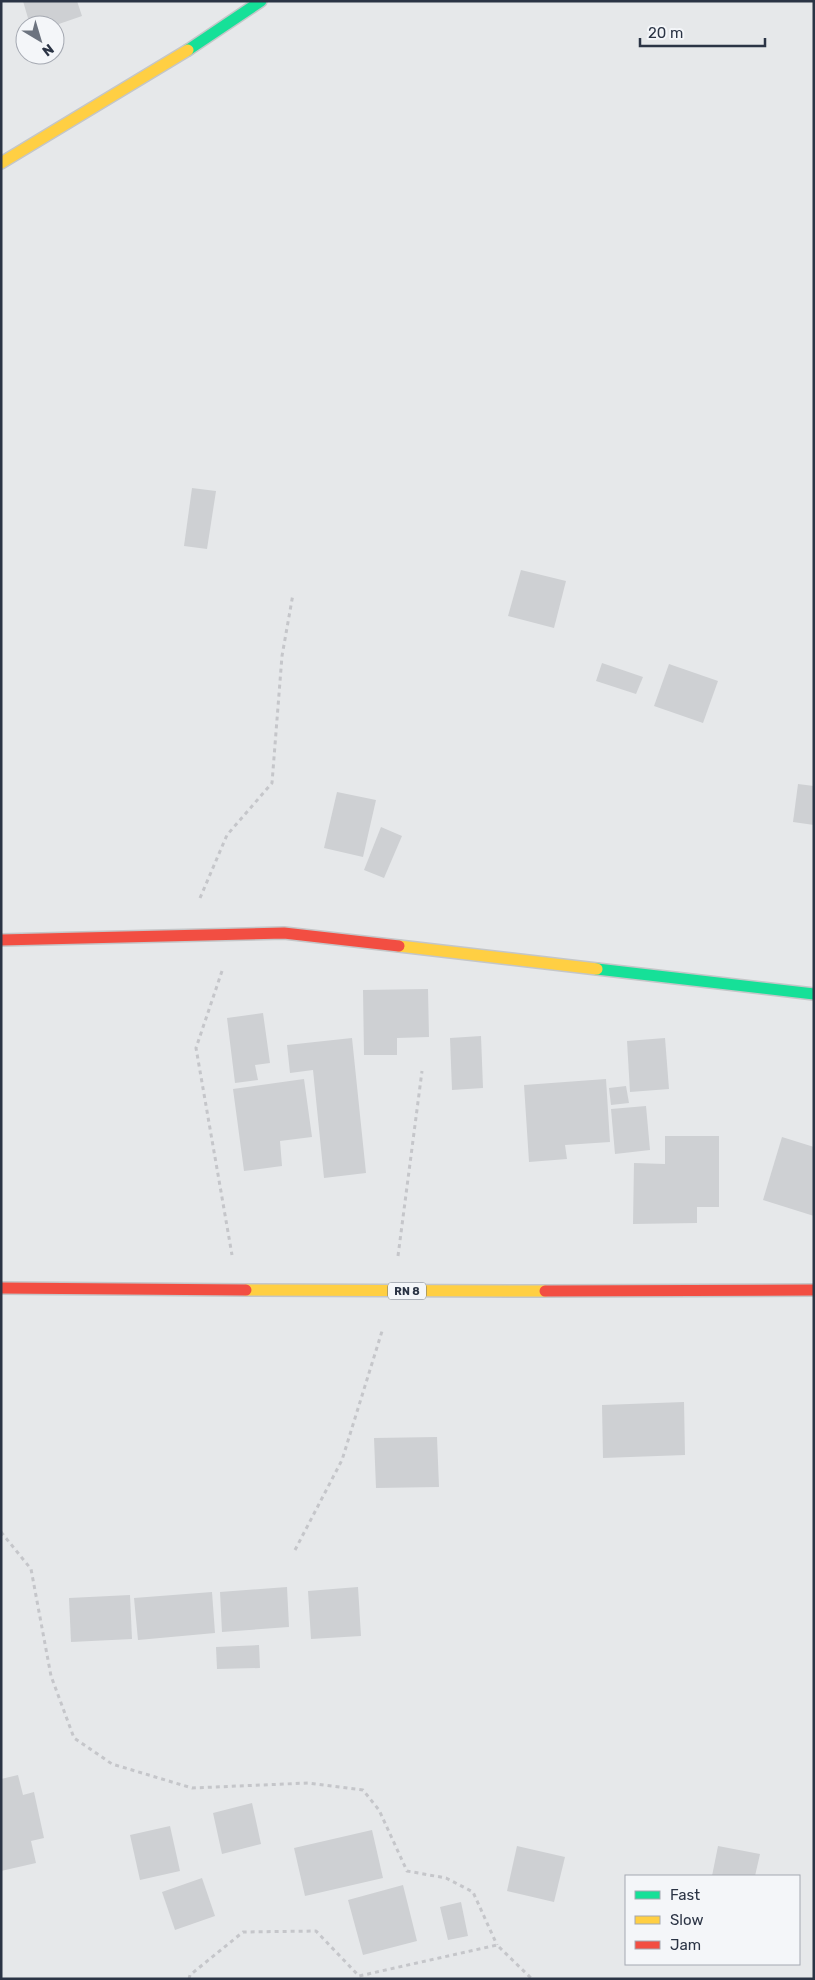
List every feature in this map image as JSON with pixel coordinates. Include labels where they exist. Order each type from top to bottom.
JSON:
[{"type":"street","points":[[1,163],[212,35],[260,1]]},
{"type":"street","points":[[1,940],[284,933],[814,994]]},
{"type":"street","name":"RN 8","points":[[1,1288],[814,1290]]},
{"type":"path","points":[[184,935],[227,835],[272,783],[282,656],[293,594]]},
{"type":"path","points":[[235,935],[196,1048],[238,1290]]},
{"type":"path","points":[[1,1532],[31,1568],[51,1676],[74,1738],[112,1764],[192,1788],[308,1783],[363,1790],[379,1810],[407,1872],[446,1878],[473,1892],[497,1945],[532,1979]]},
{"type":"path","points":[[189,1979],[190,1975],[243,1932],[316,1930],[359,1976],[497,1945]]},
{"type":"building","points":[[23,1],[77,1],[82,16],[65,22],[65,15],[27,15]]},
{"type":"building","points":[[192,488],[216,491],[207,549],[184,546]]},
{"type":"building","points":[[521,570],[566,581],[554,628],[508,616]]},
{"type":"building","points":[[602,663],[643,677],[636,694],[596,681]]},
{"type":"building","points":[[669,664],[718,681],[703,723],[654,706]]},
{"type":"building","points":[[798,784],[814,786],[814,825],[793,822]]},
{"type":"building","points":[[337,792],[376,800],[363,857],[324,848]]},
{"type":"building","points":[[381,827],[402,836],[384,878],[364,870]]},
{"type":"building","points":[[428,989],[429,1037],[397,1038],[397,1055],[364,1055],[363,990]]},
{"type":"building","points":[[263,1013],[270,1063],[255,1065],[258,1080],[235,1083],[227,1018]]},
{"type":"building","points":[[481,1036],[483,1088],[452,1090],[450,1038]]},
{"type":"building","points":[[352,1038],[366,1173],[324,1178],[313,1070],[290,1073],[287,1045]]},
{"type":"building","points":[[665,1038],[669,1089],[630,1092],[627,1041]]},
{"type":"building","points":[[304,1079],[312,1137],[280,1141],[282,1166],[244,1171],[233,1089]]},
{"type":"building","points":[[606,1079],[610,1142],[565,1145],[567,1159],[529,1162],[524,1085]]},
{"type":"building","points":[[626,1086],[629,1103],[611,1105],[609,1088]]},
{"type":"building","points":[[646,1106],[650,1150],[615,1154],[611,1109]]},
{"type":"building","points":[[665,1136],[719,1136],[719,1207],[697,1207],[697,1223],[633,1224],[634,1163],[665,1164]]},
{"type":"building","points":[[782,1137],[814,1147],[814,1216],[763,1200]]},
{"type":"building","points":[[684,1402],[685,1455],[603,1458],[602,1405]]},
{"type":"building","points":[[437,1437],[439,1487],[376,1488],[374,1438]]},
{"type":"building","points":[[287,1587],[289,1627],[222,1632],[220,1592]]},
{"type":"building","points":[[358,1587],[361,1636],[311,1639],[308,1591]]},
{"type":"building","points":[[212,1592],[215,1633],[138,1640],[134,1598]]},
{"type":"building","points":[[130,1595],[132,1639],[71,1642],[69,1598]]},
{"type":"building","points":[[259,1645],[260,1668],[217,1669],[216,1647]]},
{"type":"building","points":[[18,1775],[23,1795],[34,1792],[44,1838],[31,1841],[36,1863],[1,1871],[1,1779]]},
{"type":"building","points":[[252,1803],[261,1844],[222,1854],[213,1813]]},
{"type":"building","points":[[170,1826],[180,1871],[140,1880],[130,1835]]},
{"type":"building","points":[[372,1830],[383,1878],[305,1896],[294,1848]]},
{"type":"building","points":[[517,1846],[565,1857],[554,1902],[507,1891]]},
{"type":"building","points":[[718,1846],[760,1854],[755,1875],[712,1875]]},
{"type":"building","points":[[202,1878],[215,1916],[175,1930],[162,1892]]},
{"type":"building","points":[[403,1885],[417,1941],[363,1955],[348,1900]]},
{"type":"building","points":[[461,1902],[468,1936],[448,1940],[440,1907]]},
{"type":"traffic: fast","points":[[188,50],[261,1]]},
{"type":"traffic: fast","points":[[597,969],[814,994]]},
{"type":"traffic: slow","points":[[1,163],[188,50]]},
{"type":"traffic: slow","points":[[399,946],[597,969]]},
{"type":"traffic: slow","points":[[246,1290],[545,1291]]},
{"type":"traffic: jam","points":[[1,940],[284,933],[399,946]]},
{"type":"traffic: jam","points":[[1,1288],[246,1290]]},
{"type":"traffic: jam","points":[[545,1291],[814,1290]]}]
